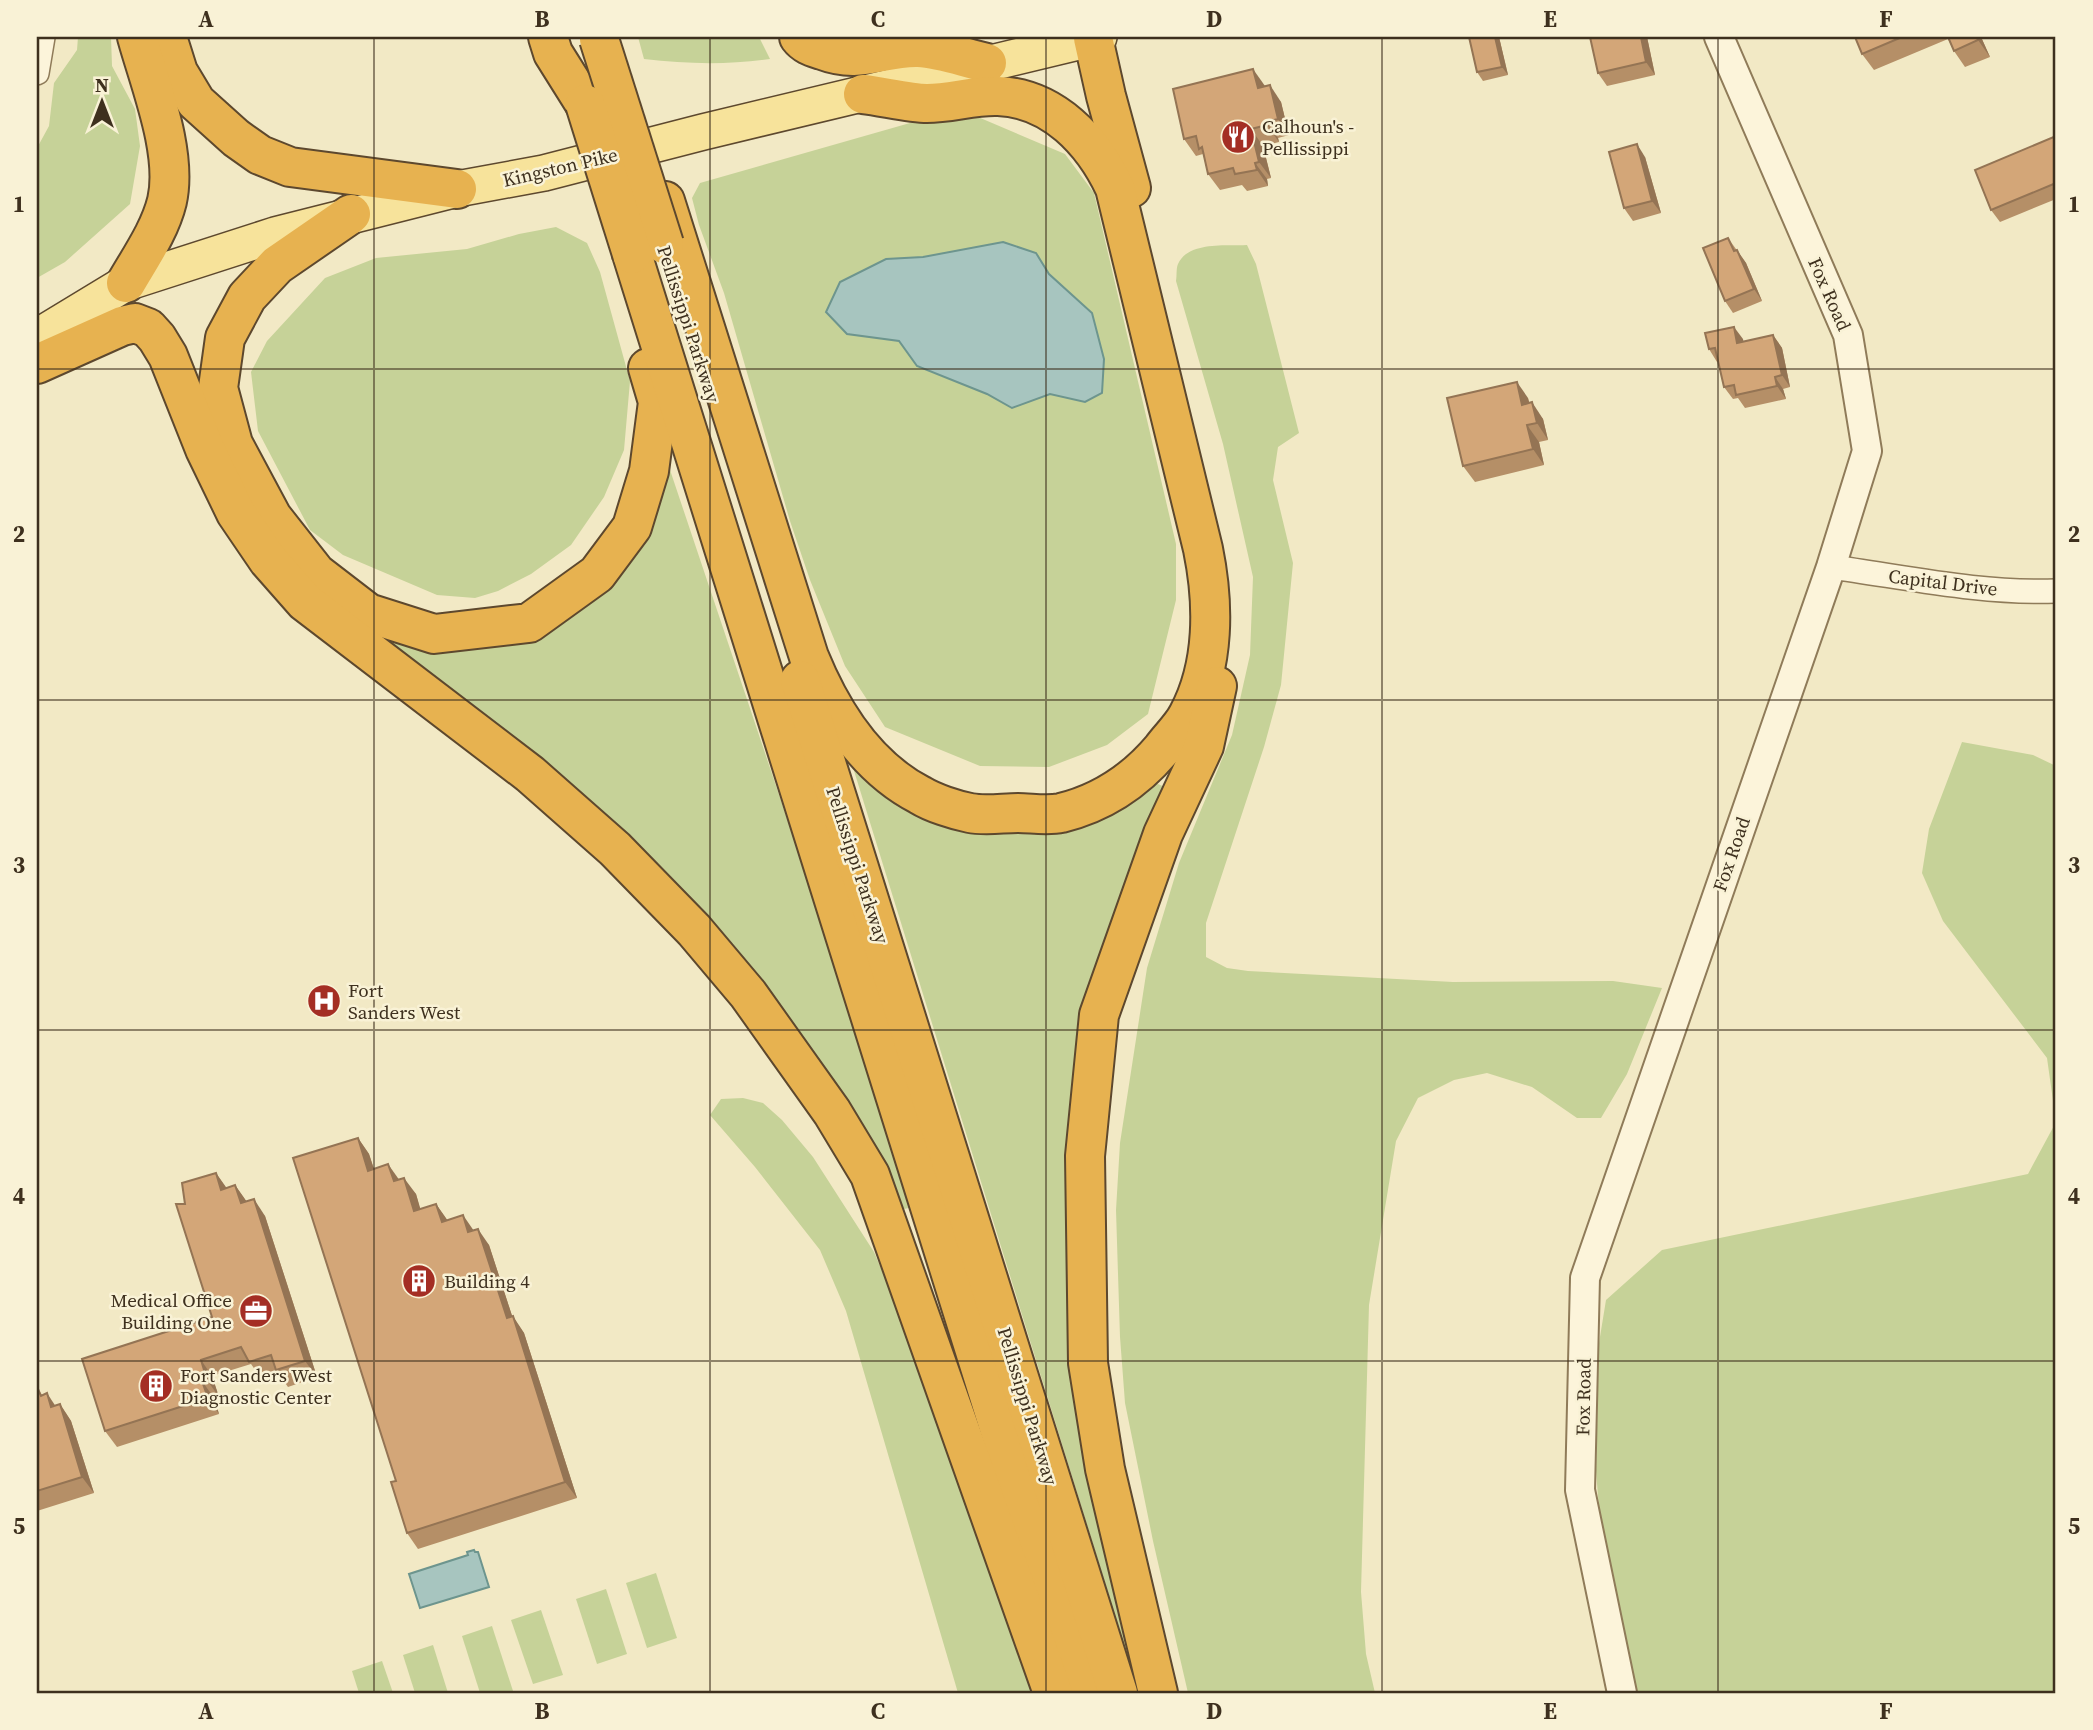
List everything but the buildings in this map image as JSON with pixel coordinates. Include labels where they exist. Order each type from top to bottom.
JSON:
[{"type":"highway","points":[[126,283],[152,237],[167,202],[170,180],[170,154],[137,37]]},
{"type":"highway","points":[[167,37],[178,72],[196,102],[236,138],[260,155],[290,167],[457,189]]},
{"type":"highway","points":[[799,37],[804,43],[837,55],[871,56],[901,48],[921,48],[987,63]]},
{"type":"highway","points":[[1095,37],[1106,96],[1134,197],[1218,568],[1222,660],[1204,746],[1163,834],[1099,1015],[1085,1156],[1088,1363],[1105,1469],[1158,1693]]},
{"type":"highway","points":[[578,41],[639,118],[809,657],[830,703],[877,765],[920,796],[971,813],[1059,813],[1107,797],[1145,769],[1188,716],[1203,677],[1209,651],[1209,578],[1115,188],[1103,163],[1086,141],[1066,122],[1023,99],[996,96],[926,103],[863,94]]},
{"type":"highway","name":"Pellissippi Parkway","points":[[578,41],[585,104],[648,249],[1082,1693]]},
{"type":"highway","name":"Pellissippi Parkway","points":[[578,41],[1118,1693]]},
{"type":"highway","points":[[351,214],[277,265],[247,298],[225,338],[218,388],[233,443],[259,493],[272,517],[316,573],[368,613],[433,634],[529,623],[597,574],[632,527],[649,471],[658,402],[626,285],[648,249]]},
{"type":"highway","points":[[37,364],[122,326],[135,323],[148,328],[168,356],[205,449],[236,513],[268,561],[305,602],[530,774],[615,849],[694,930],[748,994],[832,1112],[870,1175],[1053,1693]]},
{"type":"main road","name":"Kingston Pike","points":[[42,331],[126,283],[264,238],[351,214],[457,189],[544,173],[1095,37]]},
{"type":"street","points":[[37,73],[43,37]]},
{"type":"street","name":"Fox Road","points":[[1622,1693],[1580,1490],[1585,1278],[1831,567],[1867,451],[1848,335],[1719,37]]},
{"type":"street","name":"Capital Drive","points":[[1831,567],[1960,585],[2031,592],[2056,591]]},
{"type":"green space","points":[[78,37],[111,37],[112,66],[135,109],[140,146],[130,204],[65,262],[37,278],[37,148],[49,126],[54,83],[77,50]]},
{"type":"green space","points":[[638,37],[759,37],[770,59],[707,63],[644,59]]},
{"type":"green space","points":[[945,113],[978,117],[1065,154],[1094,193],[1176,544],[1176,600],[1148,714],[1107,745],[1049,767],[980,766],[885,727],[845,666],[810,580],[790,521],[724,293],[699,225],[692,198],[700,183]],"holes":[[[1003,242],[1036,253],[1049,274],[1071,294],[1085,402],[1050,394],[1012,408],[987,394],[917,366],[899,341],[886,259],[923,257]]]},
{"type":"green space","points":[[556,227],[587,243],[600,272],[630,381],[624,450],[604,497],[571,545],[531,574],[498,591],[475,598],[437,595],[343,555],[310,530],[258,431],[251,372],[267,341],[325,278],[376,258],[467,249]]},
{"type":"green space","points":[[1247,245],[1256,264],[1299,433],[1278,447],[1273,480],[1293,563],[1281,685],[1264,747],[1206,923],[1206,957],[1227,968],[1248,971],[1453,982],[1613,981],[1662,988],[1627,1074],[1601,1118],[1577,1118],[1532,1087],[1487,1073],[1454,1080],[1418,1098],[1396,1141],[1369,1305],[1361,1592],[1366,1654],[1375,1693],[1188,1693],[1125,1403],[1116,1210],[1120,1143],[1147,968],[1179,863],[1232,735],[1250,655],[1253,577],[1223,444],[1176,281],[1177,270],[1178,264],[1190,251],[1209,246]]},
{"type":"green space","points":[[666,458],[917,1206],[900,1210],[735,957],[334,613],[451,642],[543,619]]},
{"type":"green space","points":[[1962,742],[2033,755],[2056,766],[2056,1122],[2047,1058],[1943,921],[1922,873],[1929,829]]},
{"type":"green space","points":[[851,761],[917,808],[1158,784],[1167,788],[1080,1176],[1143,1693],[1125,1648]]},
{"type":"green space","points":[[743,1098],[763,1103],[782,1120],[813,1157],[874,1252],[940,1407],[1034,1693],[958,1693],[846,1311],[820,1250],[710,1115],[721,1099]]},
{"type":"green space","points":[[2056,1122],[2056,1693],[1632,1693],[1601,1533],[1596,1471],[1599,1343],[1606,1300],[1662,1250],[2028,1174]]},
{"type":"green space","points":[[656,1573],[677,1638],[647,1648],[626,1583]]},
{"type":"green space","points":[[606,1589],[627,1654],[597,1664],[576,1599]]},
{"type":"green space","points":[[541,1610],[563,1675],[533,1684],[511,1620]]},
{"type":"green space","points":[[492,1626],[513,1691],[480,1693],[462,1636]]},
{"type":"green space","points":[[433,1645],[448,1693],[415,1693],[403,1655]]},
{"type":"green space","points":[[382,1661],[393,1693],[359,1693],[352,1671]]},
{"type":"water","points":[[1003,242],[1036,253],[1049,274],[1092,313],[1104,359],[1102,393],[1085,402],[1050,394],[1012,408],[987,394],[917,366],[899,341],[847,334],[826,312],[840,282],[886,259],[923,257]]},
{"type":"water","points":[[467,1552],[478,1552],[489,1587],[420,1608],[409,1574],[468,1555]]},
{"type":"place","name":"Calhoun's - Pellissippi","points":[[1238,137]]},
{"type":"place","name":"Fort Sanders West","points":[[324,1001]]},
{"type":"place","name":"Building 4","points":[[419,1281]]},
{"type":"place","name":"Medical Office Building One","points":[[256,1311]]},
{"type":"place","name":"Fort Sanders West Diagnostic Center","points":[[156,1386]]}]
